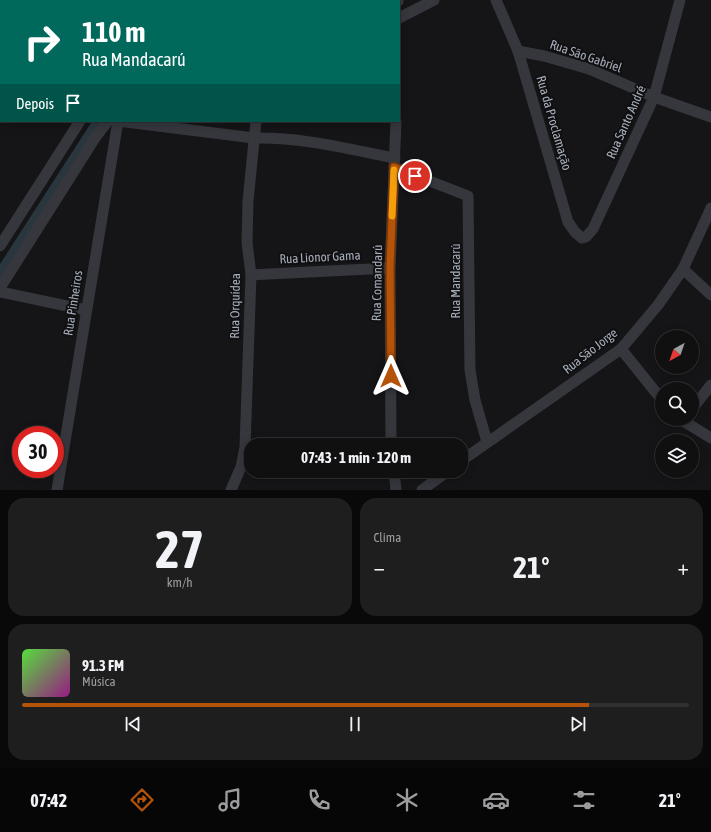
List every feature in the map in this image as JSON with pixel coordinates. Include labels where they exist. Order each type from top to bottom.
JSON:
[{"type":"street","points":[[400,17],[434,0]]},
{"type":"street","name":"Rua da Proclamação","points":[[496,0],[518,51],[568,222],[575,232],[582,238],[586,237],[593,229]]},
{"type":"street","name":"Rua Santo André","points":[[593,229],[654,97],[680,0]]},
{"type":"street","name":"Rua São Gabriel","points":[[518,51],[544,56],[589,69],[654,97],[711,117]]},
{"type":"street","points":[[0,246],[79,122]]},
{"type":"street","points":[[0,288],[95,138],[107,122]]},
{"type":"street","name":"Rua Pinheiros","points":[[57,490],[118,122]]},
{"type":"street","points":[[126,122],[254,138],[276,138],[320,142],[395,162]]},
{"type":"street","name":"Rua Orquídea","points":[[231,490],[241,467],[245,447],[250,275],[247,242],[248,201],[256,122]]},
{"type":"street","name":"Rua Comandarú","points":[[391,438],[390,268],[396,122]]},
{"type":"street","name":"Rua Mandacarú","points":[[395,162],[468,196],[470,370],[475,400],[487,442]]},
{"type":"street","name":"Rua São Jorge","points":[[468,456],[620,349],[658,305],[683,269],[711,208]]},
{"type":"street","name":"Rua Lionor Gama","points":[[250,275],[390,268]]},
{"type":"street","points":[[683,269],[711,295]]},
{"type":"street","points":[[0,292],[86,310]]},
{"type":"street","points":[[620,349],[655,392]]},
{"type":"street","points":[[699,400],[711,385]]},
{"type":"street","points":[[692,426],[711,438]]},
{"type":"street","points":[[395,478],[396,490]]},
{"type":"street","points":[[422,490],[438,478]]},
{"type":"shaded area","points":[[96,122],[101,122],[0,280],[0,272]]},
{"type":"waterway","points":[[0,276],[99,122]]},
{"type":"slow traffic","points":[[392,216],[394,170]]},
{"type":"route","points":[[391,376],[390,268],[394,167],[415,176]]}]
